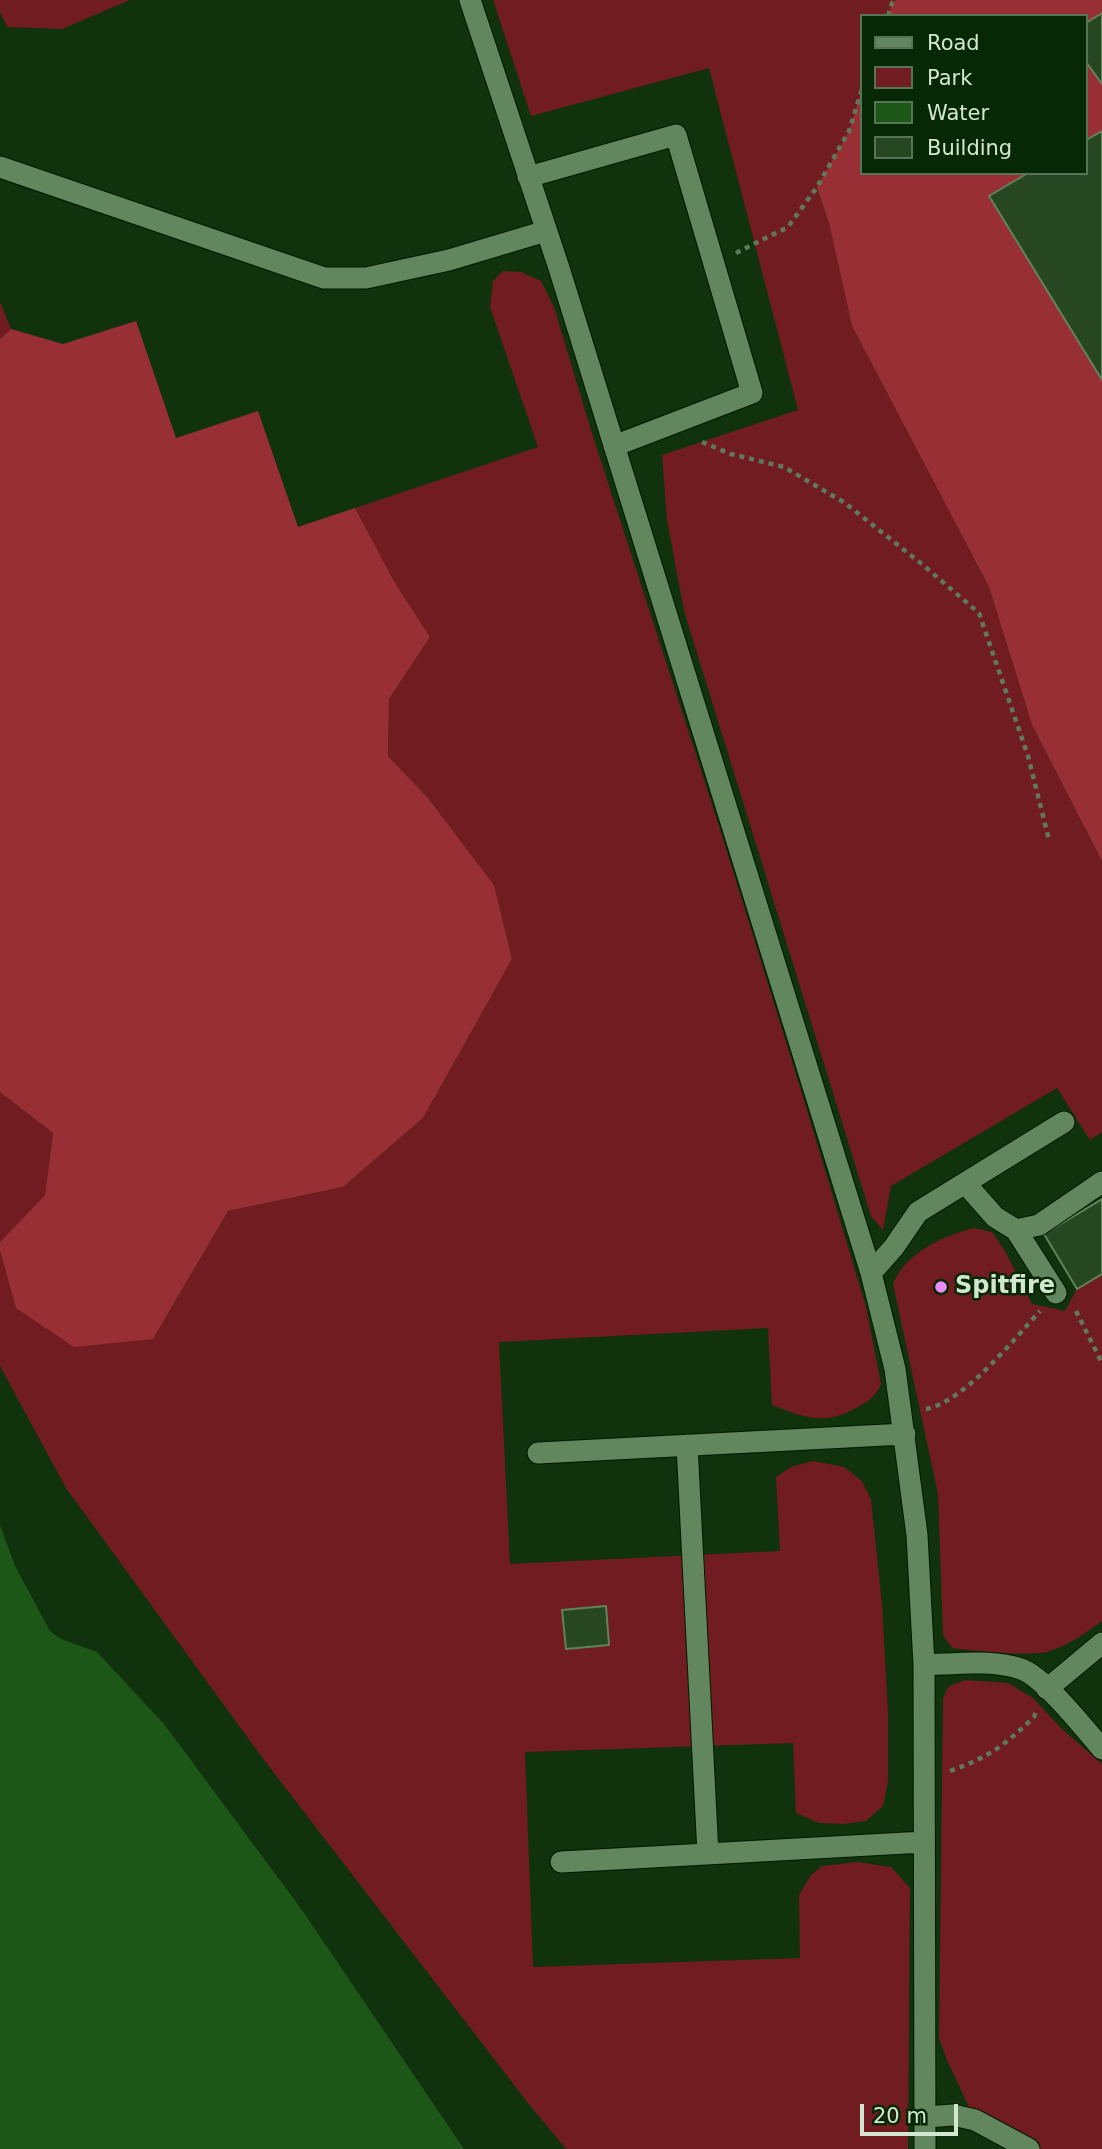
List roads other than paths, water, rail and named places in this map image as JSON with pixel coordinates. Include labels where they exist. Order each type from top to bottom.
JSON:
[{"type":"lane","points":[[470,0],[614,446],[872,1273],[895,1369],[917,1535],[924,1665],[925,2149]]},
{"type":"lane","points":[[528,177],[676,135],[752,393],[614,446]]},
{"type":"lane","points":[[0,167],[324,278],[366,278],[449,260],[546,231]]},
{"type":"lane","points":[[872,1273],[918,1212],[1064,1122]]},
{"type":"lane","points":[[1016,1230],[1039,1225],[1102,1182]]},
{"type":"lane","points":[[965,1183],[995,1217],[1016,1230],[1056,1293]]},
{"type":"lane","points":[[538,1452],[687,1445],[903,1424]]},
{"type":"lane","points":[[687,1445],[708,1854]]},
{"type":"lane","points":[[1046,1689],[1102,1643]]},
{"type":"lane","points":[[924,1665],[992,1664],[1023,1670],[1057,1698],[1102,1749]]},
{"type":"lane","points":[[561,1863],[924,1842]]},
{"type":"lane","points":[[926,2117],[953,2115],[975,2120],[1029,2149]]},
{"type":"water","points":[[0,1525],[15,1566],[50,1631],[61,1639],[97,1652],[164,1724],[302,1910],[464,2149],[0,2149]]},
{"type":"place","name":"Spitfire","points":[[941,1287]]}]
